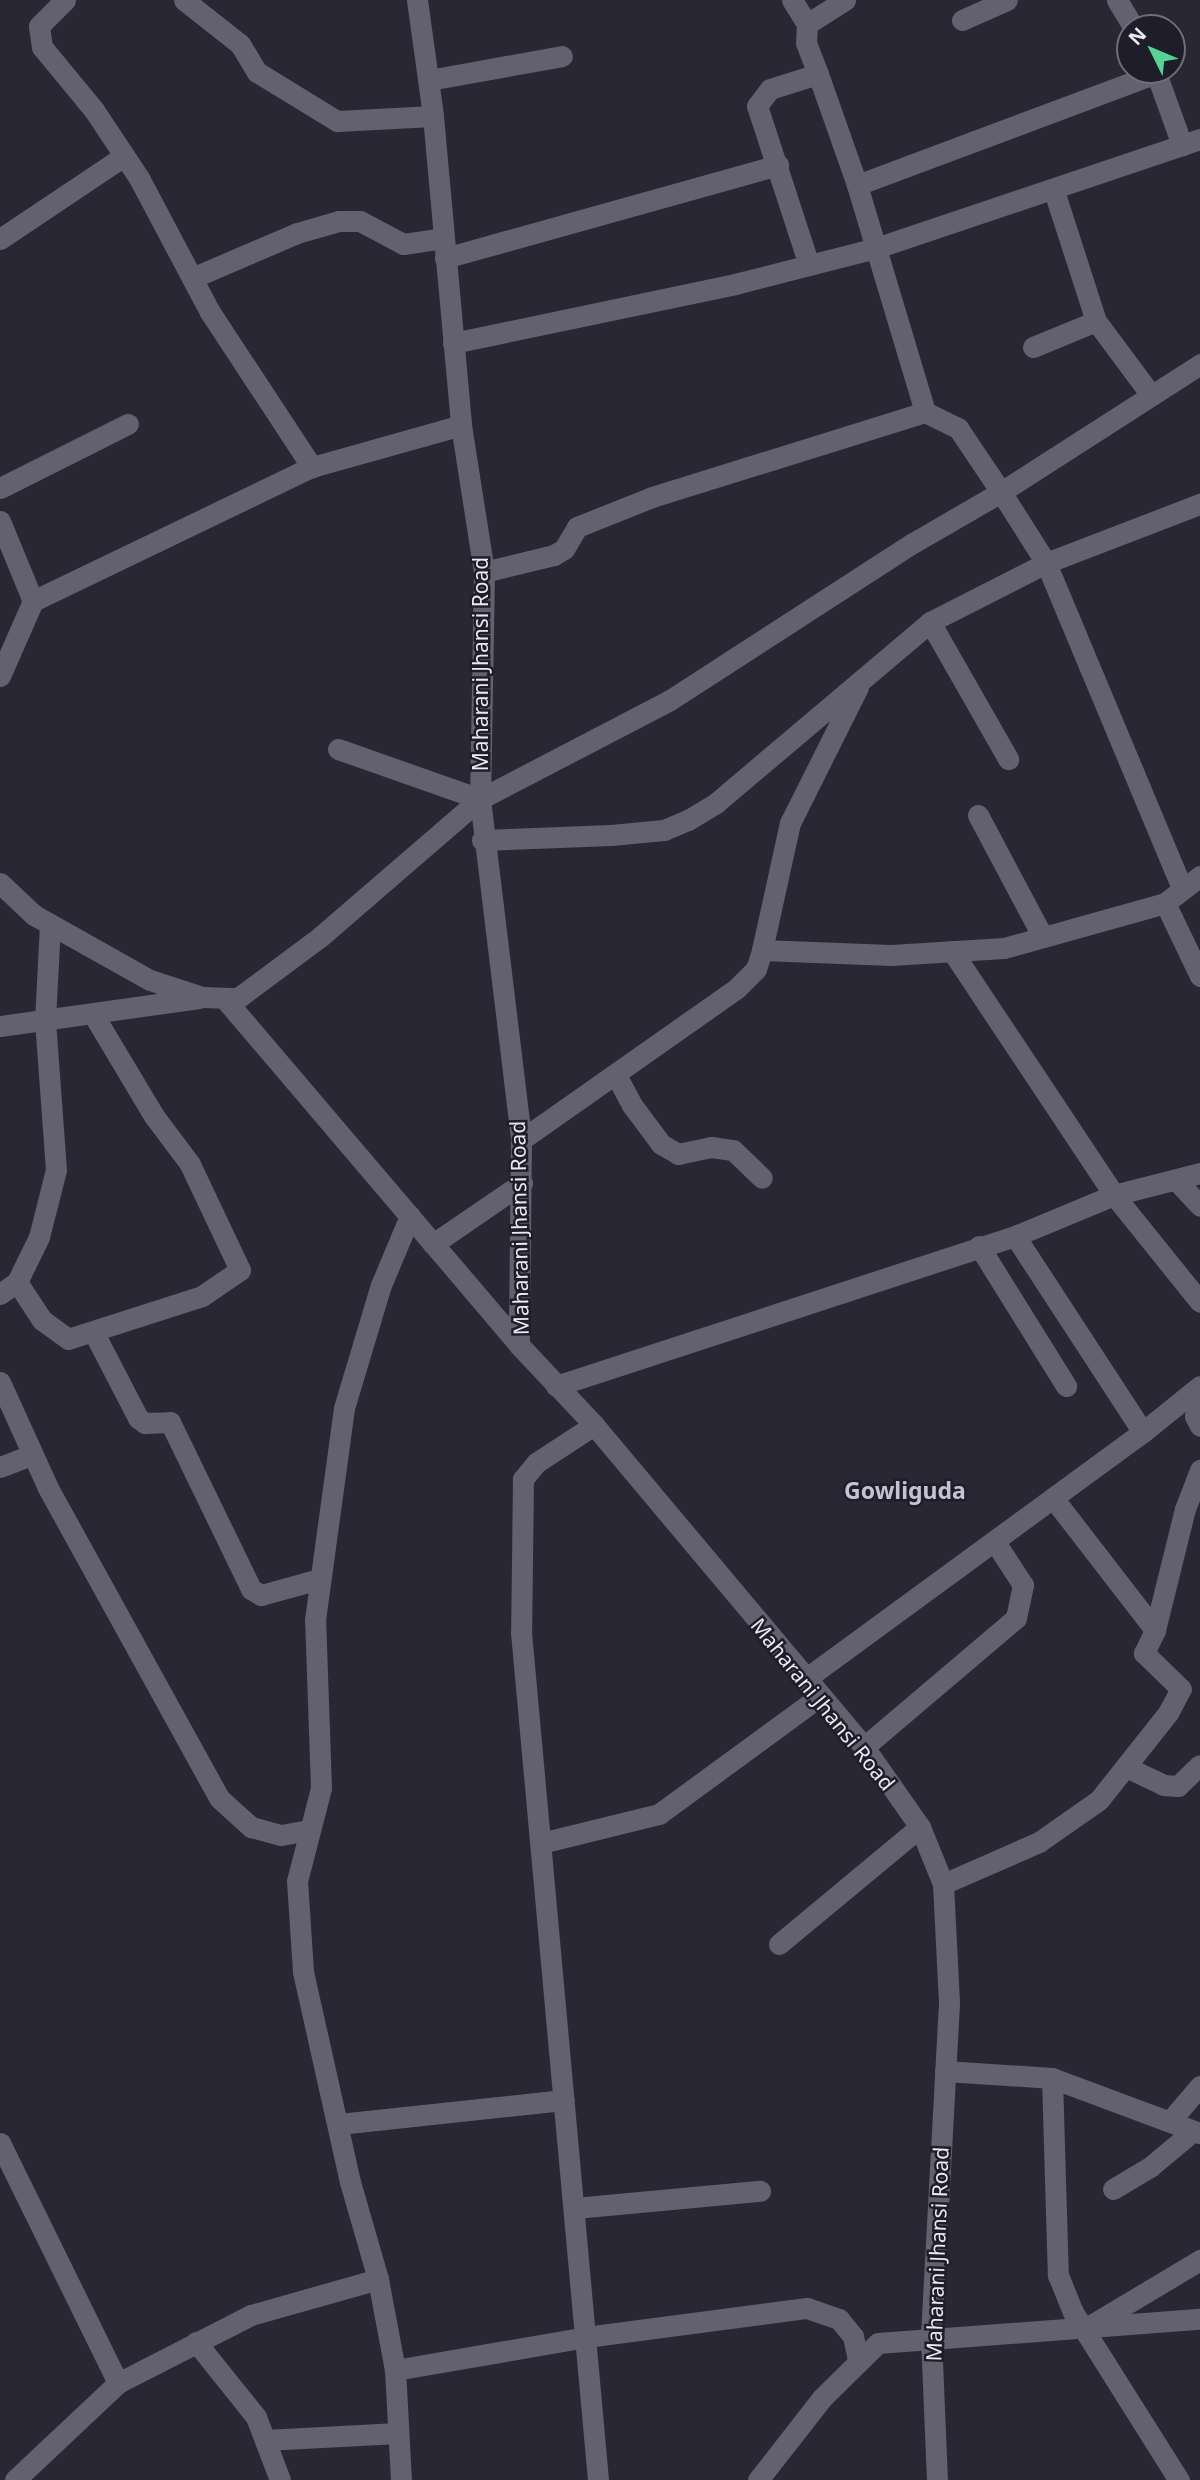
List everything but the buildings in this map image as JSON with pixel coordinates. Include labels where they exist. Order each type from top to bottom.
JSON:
[{"type":"street","points":[[65,0],[38,26],[42,47],[124,156],[257,389],[312,467]]},
{"type":"street","points":[[184,0],[240,44],[257,72],[337,121],[433,117]]},
{"type":"street","name":"Maharani Jhansi Road","points":[[417,0],[433,117],[461,425],[484,572],[480,799],[482,840],[521,1140],[519,1345],[594,1425],[804,1680],[864,1747],[920,1827],[943,1884],[948,2003],[931,2336],[937,2480]]},
{"type":"street","points":[[792,0],[807,24],[806,43],[857,185],[925,412]]},
{"type":"street","points":[[962,20],[1007,0]]},
{"type":"street","points":[[807,24],[842,1]]},
{"type":"street","points":[[429,80],[562,56]]},
{"type":"street","points":[[809,265],[778,165],[758,113],[759,99],[769,89],[818,74]]},
{"type":"street","points":[[857,185],[1122,84]]},
{"type":"street","points":[[453,343],[876,248],[1054,191],[1191,142],[1162,84]]},
{"type":"street","points":[[0,239],[124,156]]},
{"type":"street","points":[[192,278],[297,233],[339,221],[360,221],[403,244],[444,248],[778,165]]},
{"type":"street","points":[[1054,191],[1096,321],[1151,395]]},
{"type":"street","points":[[1033,347],[1096,321]]},
{"type":"street","points":[[0,1026],[201,997],[238,998],[320,936],[480,799],[670,700],[913,543],[1001,492],[1200,364]]},
{"type":"street","points":[[484,572],[554,555],[564,549],[577,527],[652,497],[925,412],[958,429],[1046,563],[1191,882],[1165,903],[1004,948],[891,955],[762,950]]},
{"type":"street","points":[[0,488],[128,424]]},
{"type":"street","points":[[0,676],[33,601],[312,467],[461,425]]},
{"type":"street","points":[[482,840],[664,830],[688,820],[716,803],[930,622],[1046,563],[1200,504]]},
{"type":"street","points":[[0,521],[33,601]]},
{"type":"street","points":[[930,622],[1008,759]]},
{"type":"street","points":[[521,1140],[736,989],[756,969],[790,823],[862,679]]},
{"type":"street","points":[[338,750],[480,799]]},
{"type":"street","points":[[978,815],[1043,937]]},
{"type":"street","points":[[0,883],[50,924],[150,980],[201,997]]},
{"type":"street","points":[[1165,903],[1200,976]]},
{"type":"street","points":[[50,924],[45,1020],[56,1170],[39,1237],[9,1288],[54,1333],[68,1339],[94,1333],[202,1296],[240,1269],[190,1164],[154,1116],[93,1014]]},
{"type":"street","points":[[952,951],[1114,1195],[1200,1302]]},
{"type":"street","points":[[225,998],[519,1345]]},
{"type":"street","points":[[617,1075],[632,1105],[661,1143],[678,1154],[711,1147],[733,1150],[762,1178]]},
{"type":"street","points":[[556,1386],[1016,1236],[1114,1195],[1200,1173]]},
{"type":"street","points":[[1177,1181],[1200,1206]]},
{"type":"street","points":[[433,1244],[522,1183]]},
{"type":"street","points":[[401,2480],[395,2371],[378,2279],[350,2182],[303,1971],[297,1881],[321,1788],[314,1639],[319,1578],[344,1408],[381,1285],[410,1216]]},
{"type":"street","points":[[1016,1236],[1143,1432]]},
{"type":"street","points":[[979,1246],[1066,1386]]},
{"type":"street","points":[[94,1333],[138,1418],[145,1423],[170,1422],[251,1589],[261,1595],[319,1578]]},
{"type":"street","points":[[0,1382],[32,1455],[220,1799],[251,1827],[281,1835],[310,1830]]},
{"type":"street","points":[[804,1680],[1143,1432],[1200,1385]]},
{"type":"street","points":[[1200,1404],[1195,1416],[1200,1426]]},
{"type":"street","points":[[594,1425],[536,1463],[523,1479],[521,1632],[598,2480]]},
{"type":"street","points":[[0,1467],[32,1455]]},
{"type":"street","points":[[943,1884],[1040,1842],[1099,1800],[1168,1713],[1181,1689],[1144,1653],[1155,1630],[1185,1509],[1200,1470]]},
{"type":"street","points":[[1054,1498],[1155,1630]]},
{"type":"street","points":[[864,1747],[1016,1618],[1023,1586],[995,1542]]},
{"type":"street","points":[[541,1843],[659,1814],[820,1696]]},
{"type":"street","points":[[1126,1767],[1164,1785],[1178,1786],[1200,1765]]},
{"type":"street","points":[[779,1944],[920,1827]]},
{"type":"street","points":[[946,2071],[1052,2077],[1196,2133],[1150,2167],[1113,2189]]},
{"type":"street","points":[[1052,2077],[1055,2257],[1058,2275],[1083,2330],[1179,2480]]},
{"type":"street","points":[[1170,2121],[1200,2086]]},
{"type":"street","points":[[339,2124],[564,2100]]},
{"type":"street","points":[[0,2143],[118,2383]]},
{"type":"street","points":[[575,2208],[760,2191]]},
{"type":"street","points":[[1083,2330],[1200,2259]]},
{"type":"street","points":[[15,2480],[118,2383],[251,2315],[378,2279]]},
{"type":"street","points":[[395,2371],[586,2337],[807,2308],[839,2319],[853,2336],[858,2359]]},
{"type":"street","points":[[758,2480],[858,2359],[878,2343],[931,2336],[1083,2330],[1200,2319]]},
{"type":"street","points":[[196,2342],[256,2417],[280,2480]]},
{"type":"street","points":[[265,2440],[398,2434]]},
{"type":"district","name":"Gowliguda","points":[[905,1490]]}]
